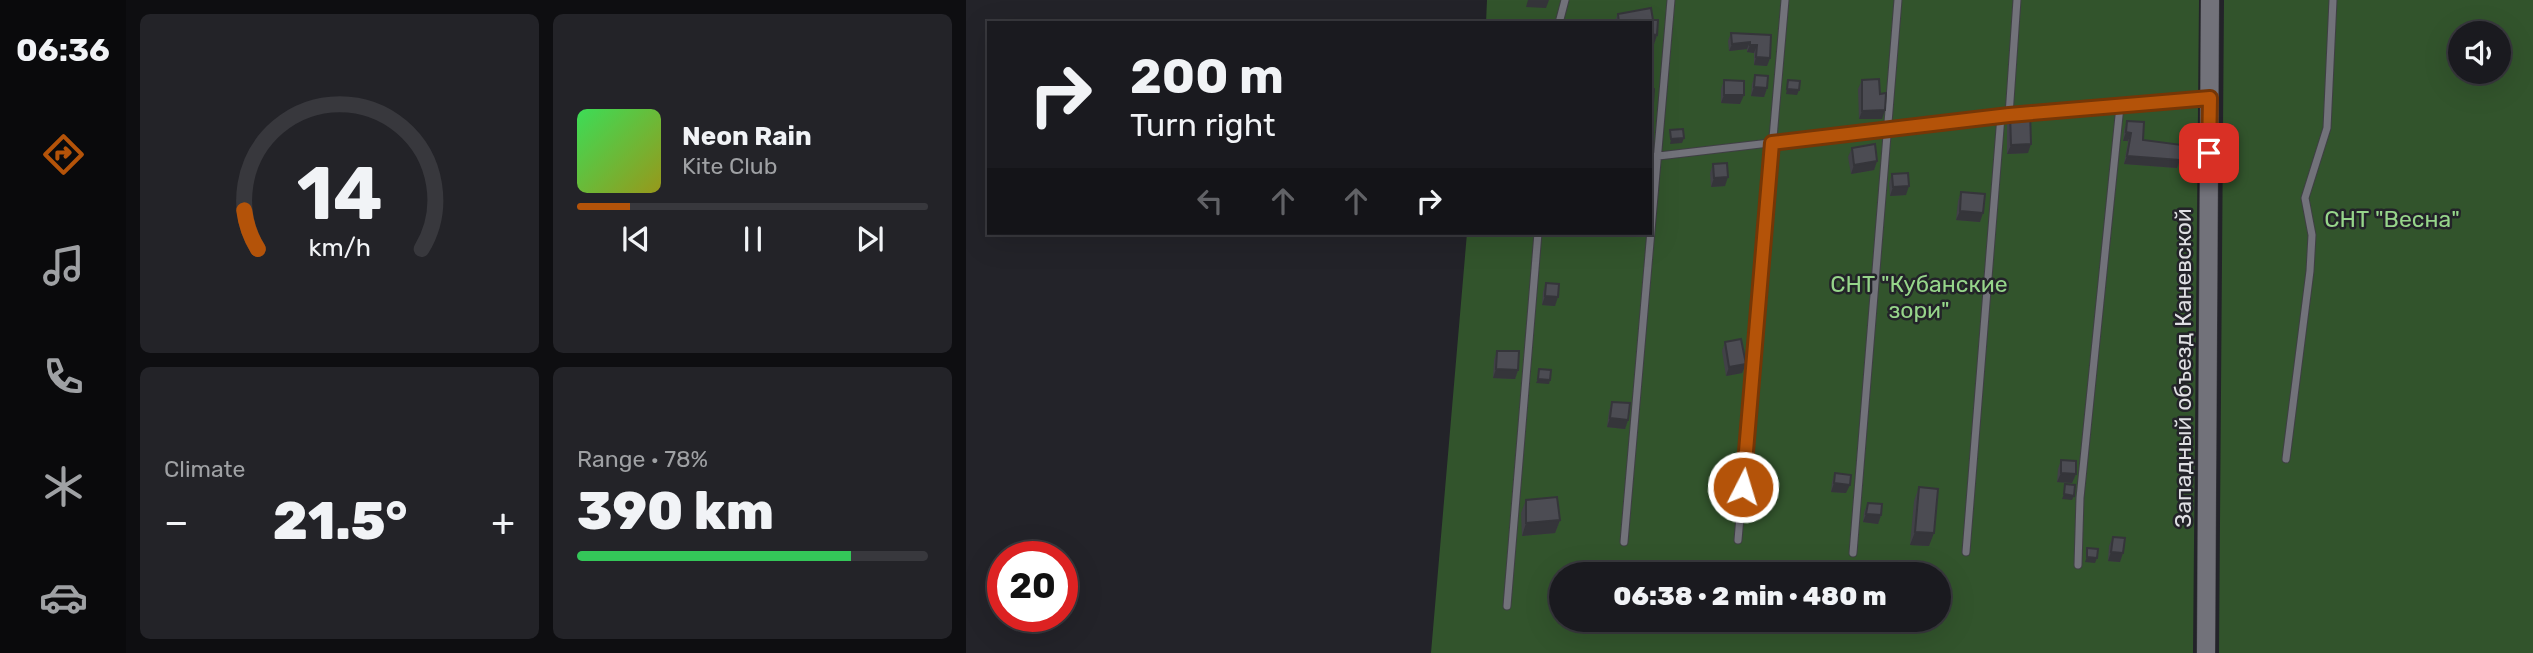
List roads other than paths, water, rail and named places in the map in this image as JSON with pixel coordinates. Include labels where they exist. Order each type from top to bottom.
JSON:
[{"type":"main road","name":"Западный объезд Каневской","points":[[2206,653],[2210,0]]},
{"type":"lane","points":[[1559,21],[1564,0]]},
{"type":"lane","points":[[1652,182],[1671,0]]},
{"type":"lane","points":[[1738,540],[1785,0]]},
{"type":"lane","points":[[1853,553],[1898,0]]},
{"type":"lane","points":[[1966,552],[2017,0]]},
{"type":"lane","points":[[2286,459],[2310,271],[2312,235],[2305,198],[2327,128],[2333,0]]},
{"type":"lane","points":[[1654,156],[2005,116],[2210,98]]},
{"type":"lane","points":[[2078,565],[2080,498],[2120,106]]},
{"type":"lane","points":[[1507,606],[1538,235]]},
{"type":"lane","points":[[1624,542],[1648,235]]},
{"type":"park label","name":"СНТ \"Весна\"","points":[[2392,219]]},
{"type":"park label","name":"СНТ \"Кубанские зори\"","points":[[1919,297]]}]
